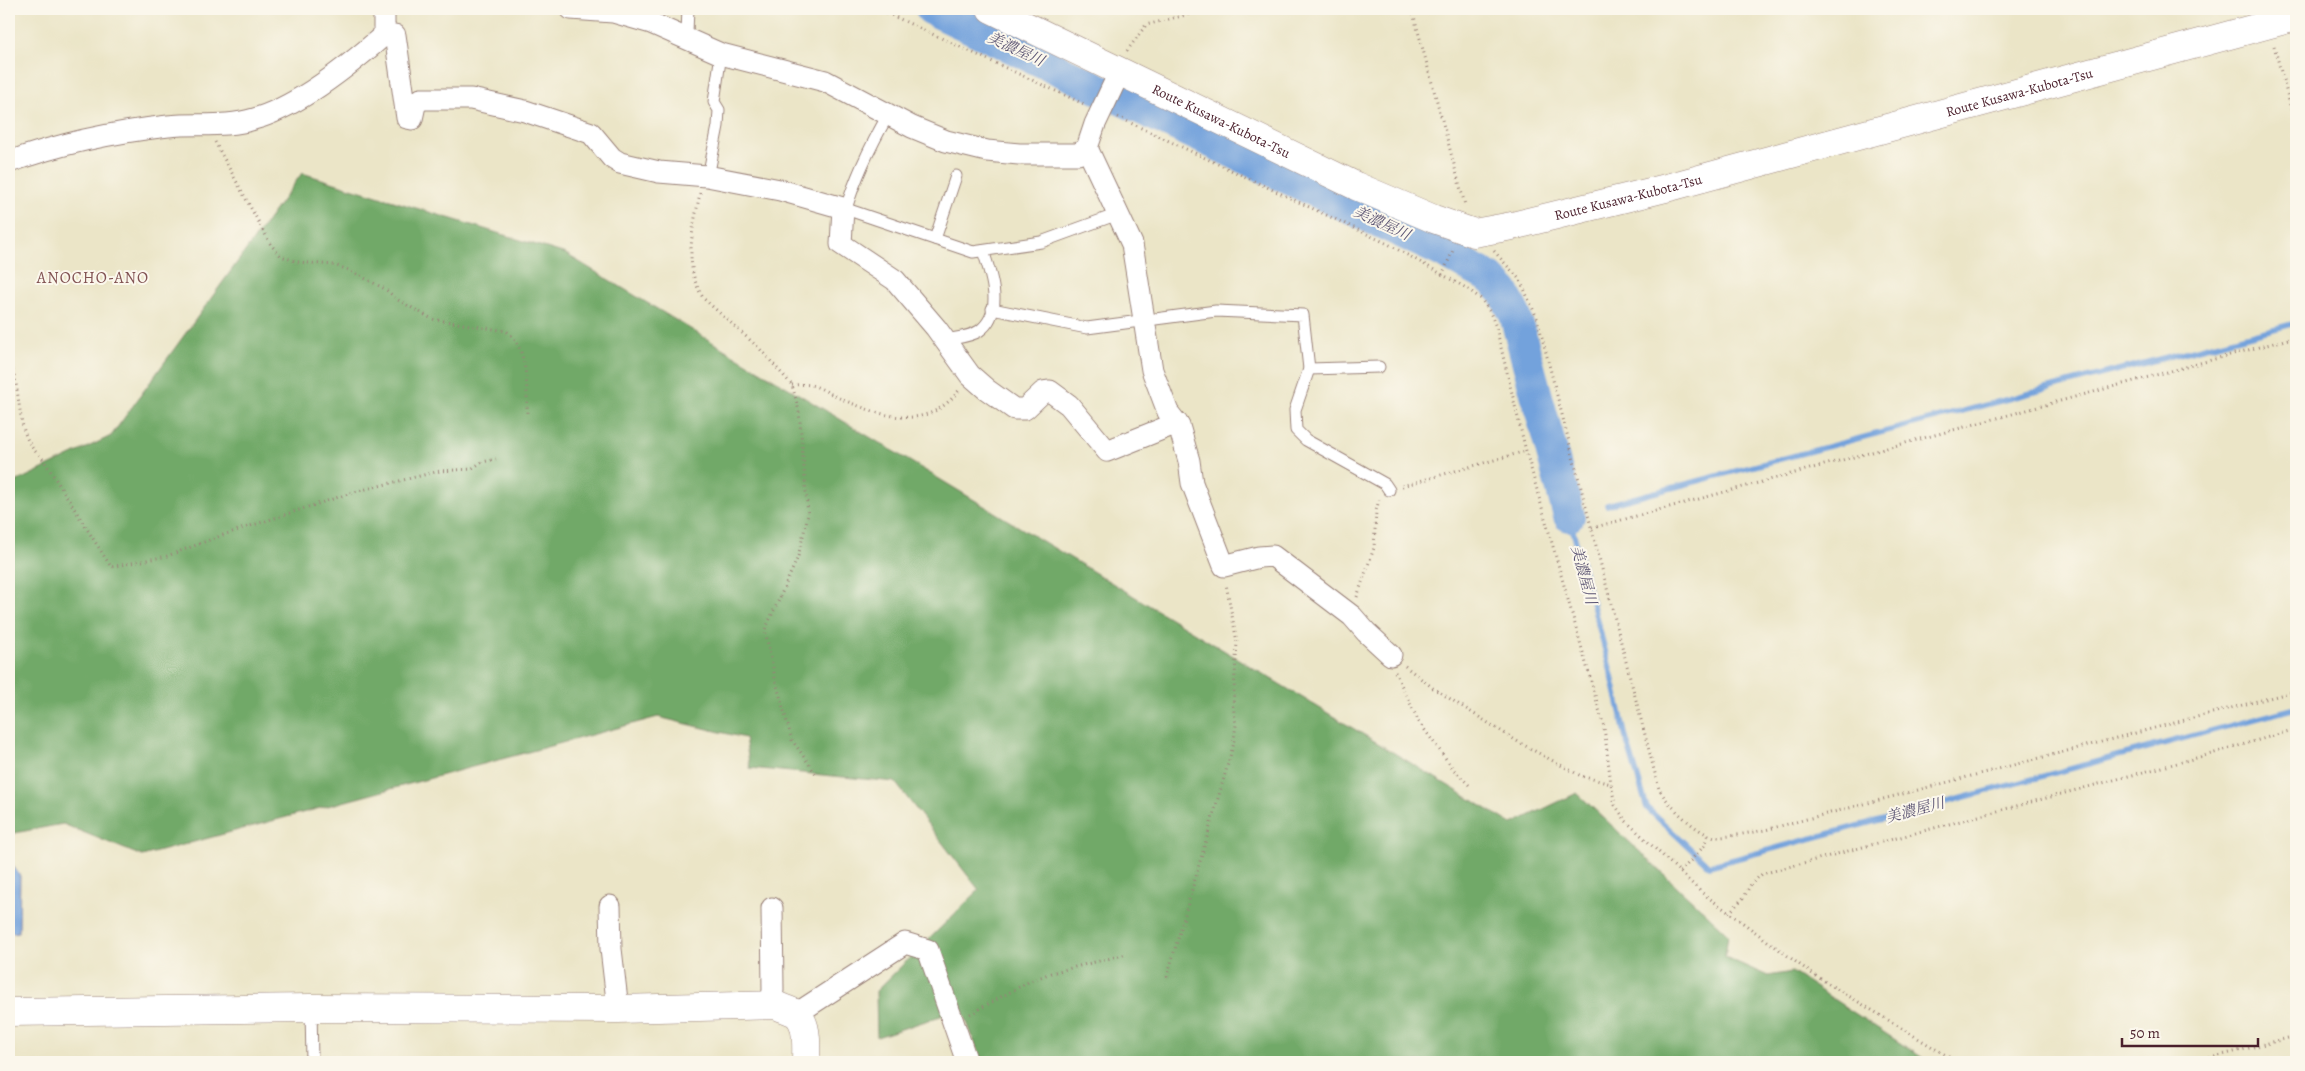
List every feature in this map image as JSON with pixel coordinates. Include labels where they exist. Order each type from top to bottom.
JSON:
[{"type":"main road","name":"Route Kusawa-Kubota-Tsu","points":[[991,9],[1356,186],[1434,219],[1466,236],[1670,187],[2296,17]]},
{"type":"main road","points":[[9,1012],[311,1008],[618,1009],[776,1005],[796,1014],[802,1024],[806,1039],[806,1062]]},
{"type":"street","points":[[384,9],[384,35]]},
{"type":"street","points":[[571,9],[613,12],[650,24],[721,54],[825,81],[888,115],[946,141],[987,151],[1019,154],[1078,154],[1087,148],[1118,70]]},
{"type":"street","points":[[9,162],[30,154],[140,130],[170,126],[239,123],[274,112],[327,79],[364,53],[384,35],[396,35],[407,118],[412,119],[415,105],[421,100],[471,99],[525,111],[591,133],[612,158],[620,163],[659,172],[702,176],[780,190],[845,209],[841,244],[895,280],[945,340],[970,374],[986,390],[1014,409],[1025,409],[1043,392],[1050,391],[1069,405],[1107,451],[1176,423]]},
{"type":"street","points":[[1087,148],[1132,244],[1152,370],[1168,412],[1176,423],[1189,461],[1192,483],[1224,566],[1259,557],[1273,556],[1352,616],[1391,655]]},
{"type":"street","points":[[610,906],[611,949],[618,1009]]},
{"type":"street","points":[[771,1005],[773,990],[772,908]]},
{"type":"street","points":[[796,1014],[904,943],[928,950],[967,1062]]},
{"type":"lane","points":[[683,38],[687,32],[688,9]]},
{"type":"lane","points":[[702,176],[718,126],[719,110],[714,102],[721,54]]},
{"type":"lane","points":[[888,115],[871,145],[845,209],[974,252],[1041,242],[1118,214]]},
{"type":"lane","points":[[935,239],[956,176]]},
{"type":"lane","points":[[945,340],[979,331],[987,322],[995,292],[983,251]]},
{"type":"lane","points":[[992,309],[1088,328],[1216,311],[1303,316],[1309,369],[1296,410],[1296,430],[1306,440],[1385,484],[1388,490]]},
{"type":"lane","points":[[1309,369],[1379,368]]},
{"type":"lane","points":[[311,1008],[312,1062]]},
{"type":"path","points":[[878,9],[1101,112],[1129,121],[1388,244],[1468,289],[1481,299],[1490,312],[1496,327],[1526,451],[1604,727],[1615,805],[1626,821],[1702,892],[1729,913],[1811,973],[1957,1062]]},
{"type":"path","points":[[1118,70],[1132,42],[1146,25],[1208,9]]},
{"type":"path","points":[[1412,9],[1466,236],[1512,270],[1527,293],[1537,318],[1660,789],[1666,802],[1697,828],[1715,837],[1765,830],[2296,691]]},
{"type":"path","points":[[2268,24],[2296,127]]},
{"type":"path","points":[[207,125],[271,245],[281,256],[298,262],[334,265],[349,270],[385,288],[398,300],[432,320],[506,331],[515,337],[521,352],[524,368],[527,415]]},
{"type":"path","points":[[702,176],[700,194],[690,237],[692,273],[697,289],[704,298],[760,349],[792,385],[799,411],[808,515],[798,557],[765,630],[776,682],[792,740],[816,774]]},
{"type":"path","points":[[1442,274],[1466,236]]},
{"type":"path","points":[[1592,528],[2296,338]]},
{"type":"path","points":[[9,361],[17,383],[26,435],[30,444],[43,459],[111,567],[167,556],[223,535],[354,492],[440,472],[471,469],[482,462],[496,459]]},
{"type":"path","points":[[792,385],[810,385],[877,414],[912,418],[930,414],[950,401],[970,374]]},
{"type":"path","points":[[1352,616],[1374,548],[1376,511],[1378,500],[1383,491],[1526,451]]},
{"type":"path","points":[[1167,977],[1233,746],[1236,725],[1233,706],[1237,642],[1224,566]]},
{"type":"path","points":[[1391,655],[1433,688],[1520,743],[1581,776],[1611,784]]},
{"type":"path","points":[[1391,655],[1395,672],[1419,722],[1454,770],[1471,787]]},
{"type":"path","points":[[1729,913],[1744,897],[1751,884],[1762,874],[2211,754],[2296,729]]},
{"type":"path","points":[[1680,872],[1704,846],[1708,834]]},
{"type":"path","points":[[953,1022],[961,1020],[1030,981],[1051,973],[1127,954]]},
{"type":"path","points":[[2195,1062],[2296,1036]]},
{"type":"green space","points":[[302,173],[566,254],[1512,824],[1577,793],[1728,934],[1725,957],[1768,976],[1792,972],[1929,1062],[982,1062],[962,1009],[877,1037],[876,991],[979,890],[895,782],[750,768],[745,738],[658,717],[142,856],[63,824],[9,834],[9,485],[111,436]]},
{"type":"water","points":[[9,860],[20,876],[19,932],[9,933]]},
{"type":"waterway","name":"美濃屋川","points":[[931,9],[1443,252],[1490,278],[1503,291],[1515,315],[1569,516]]},
{"type":"waterway","points":[[1607,505],[2296,323]]},
{"type":"waterway","name":"美濃屋川","points":[[1577,513],[1569,516],[1612,676],[1626,738],[1647,808],[1709,866],[2296,708]]},
{"type":"district","name":"ANOCHO-ANO","points":[[93,278]]}]
